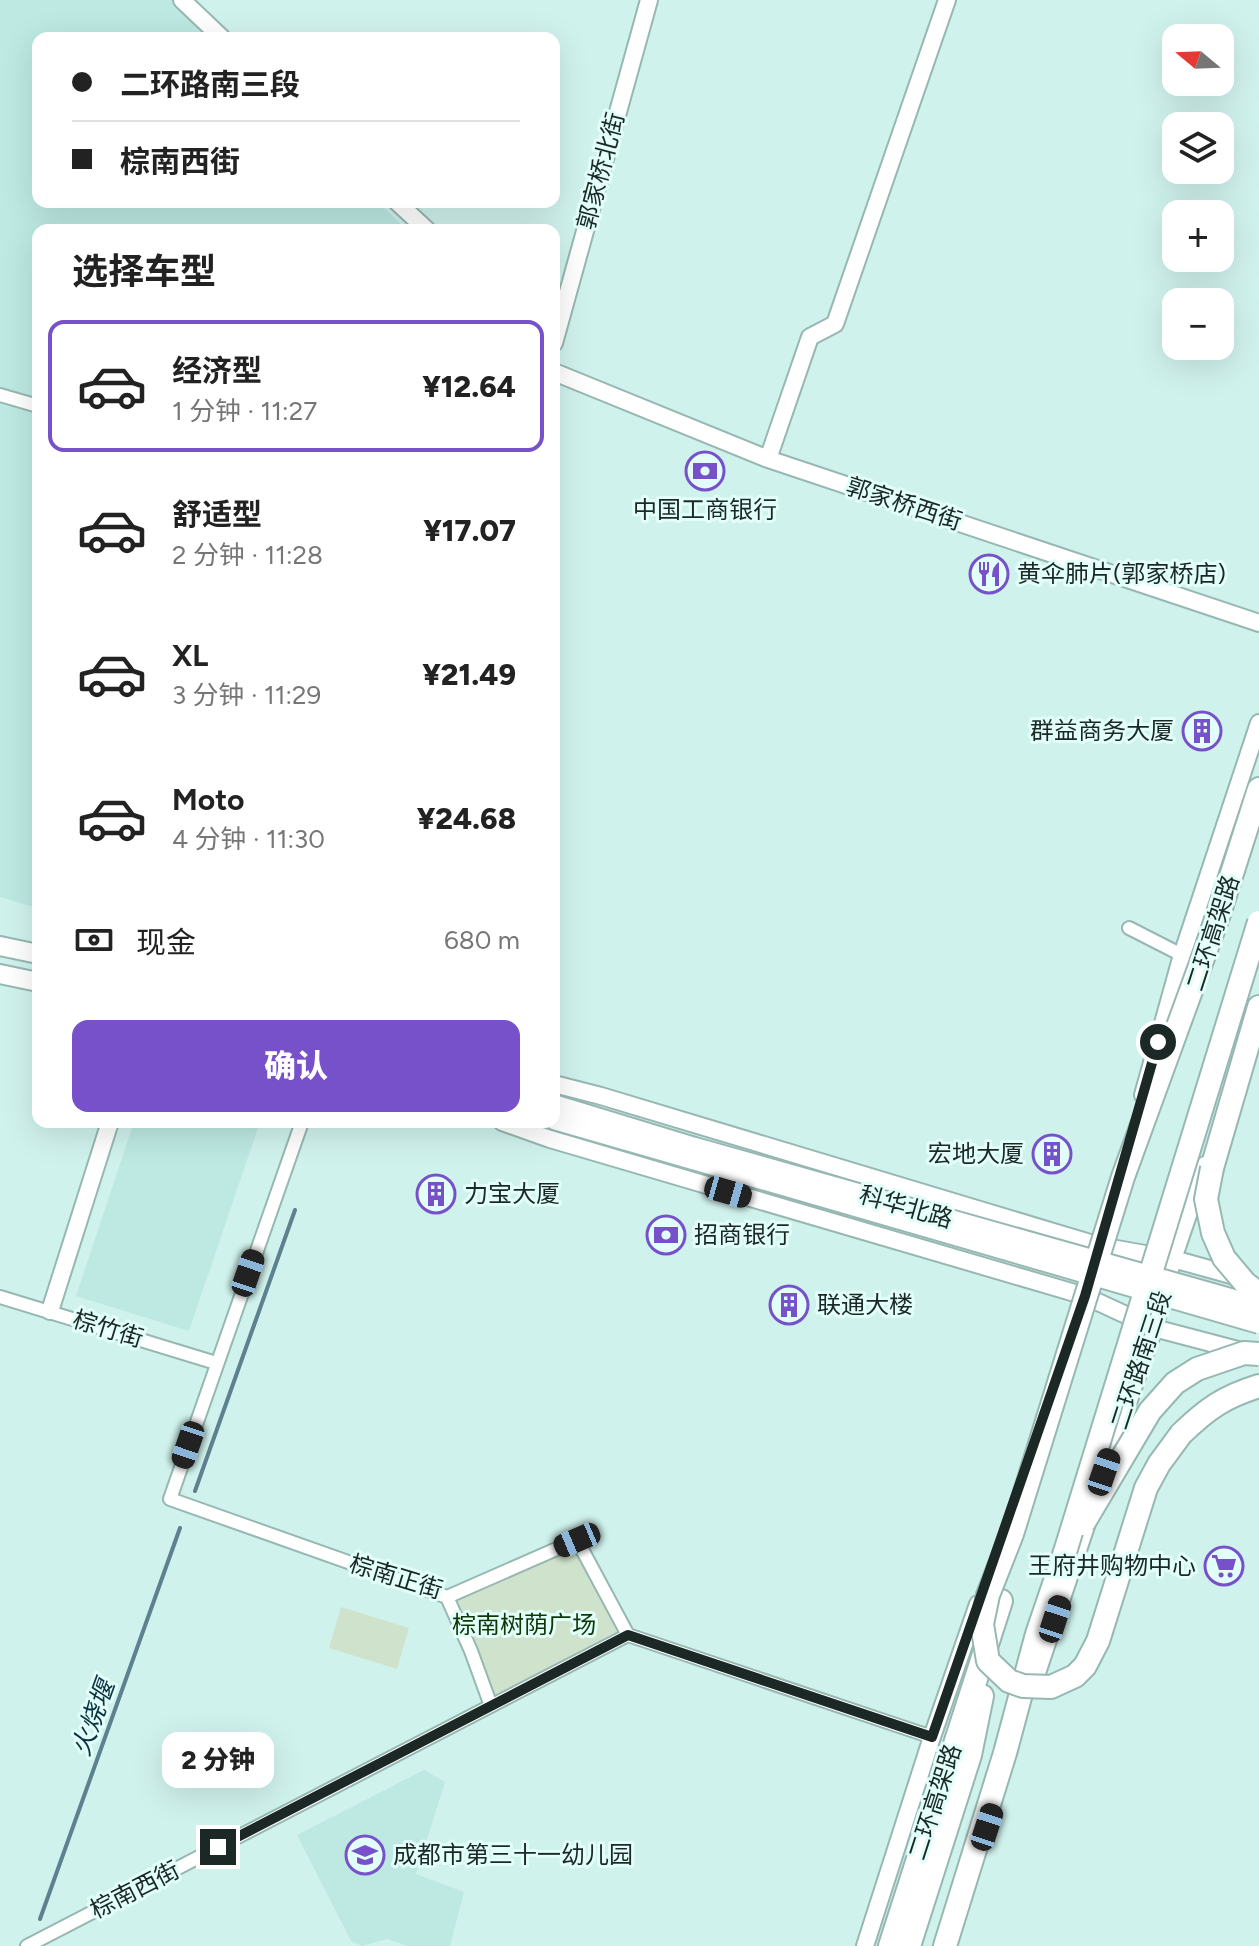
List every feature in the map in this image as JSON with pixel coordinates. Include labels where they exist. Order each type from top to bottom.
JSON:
[{"type":"highway","name":"二环高架路","points":[[890,1946],[1259,789]]},
{"type":"highway","points":[[1219,914],[1123,1177],[1012,1534],[988,1595],[982,1624],[988,1661],[1009,1681],[1023,1686],[1051,1687],[1075,1676],[1085,1666],[1098,1641],[1146,1488],[1159,1464],[1181,1434],[1204,1412],[1225,1399],[1259,1386]]},
{"type":"highway","name":"二环高架路","points":[[947,1946],[1037,1634],[1259,922]]},
{"type":"highway","points":[[1259,1005],[1206,1199],[1213,1233],[1224,1258],[1259,1294]]},
{"type":"highway","points":[[1065,1552],[1150,1411],[1175,1383],[1197,1369],[1244,1353],[1259,1356]]},
{"type":"highway","points":[[909,1946],[970,1755],[1001,1601]]},
{"type":"highway","points":[[929,1946],[986,1766],[1037,1634]]},
{"type":"main road","points":[[0,946],[32,953]]},
{"type":"main road","points":[[0,974],[32,981]]},
{"type":"main road","name":"科华北路","points":[[560,1106],[694,1154]]},
{"type":"main road","name":"科华北路","points":[[560,1121],[694,1154],[1259,1306]]},
{"type":"main road","points":[[694,1154],[1259,1324]]},
{"type":"street","points":[[182,0],[216,32]]},
{"type":"street","name":"郭家桥北街","points":[[560,321],[649,0]]},
{"type":"street","points":[[768,459],[810,337],[835,324],[947,0]]},
{"type":"street","points":[[403,208],[421,224]]},
{"type":"street","name":"郭家桥西街","points":[[560,374],[768,459],[1259,623]]},
{"type":"street","points":[[0,395],[32,404]]},
{"type":"street","points":[[865,1946],[932,1737],[1085,1296],[1182,955],[1259,723]]},
{"type":"street","points":[[1129,928],[1182,955]]},
{"type":"street","name":"二环路南三段","points":[[947,1946],[1259,1005]]},
{"type":"street","points":[[560,1086],[1100,1246],[1173,1259],[1259,1283]]},
{"type":"street","points":[[50,1311],[108,1128]]},
{"type":"street","points":[[216,1363],[300,1128]]},
{"type":"street","points":[[519,1128],[1085,1296],[1154,1328],[1259,1356]]},
{"type":"street","name":"棕竹街","points":[[0,1297],[216,1363]]},
{"type":"street","name":"棕南正街","points":[[216,1363],[170,1499],[447,1597],[577,1540],[628,1635]]},
{"type":"street","points":[[447,1597],[491,1706]]},
{"type":"street","points":[[628,1635],[932,1737]]},
{"type":"street","name":"棕南西街","points":[[27,1946],[628,1635]]},
{"type":"shaded area","points":[[0,0],[173,0],[206,32],[32,32],[32,208],[384,208],[401,224],[32,224],[32,906],[0,897]]},
{"type":"shaded area","points":[[132,1128],[258,1128],[189,1331],[76,1296]]},
{"type":"shaded area","name":"成都市第三十一幼儿园","points":[[424,1770],[445,1782],[416,1874],[464,1892],[450,1946],[408,1946],[387,1939],[362,1946],[351,1941],[297,1835]]},
{"type":"green space","name":"棕南树荫广场","points":[[577,1540],[628,1635],[491,1706],[447,1597]]},
{"type":"green space","points":[[341,1607],[409,1628],[397,1669],[329,1648]]},
{"type":"waterway","name":"火烧堰","points":[[195,1491],[295,1210]]},
{"type":"waterway","name":"火烧堰","points":[[40,1919],[180,1528]]},
{"type":"place","name":"中国工商银行","points":[[705,471]]},
{"type":"place","name":"黄伞肺片(郭家桥店)","points":[[989,574]]},
{"type":"place","name":"群益商务大厦","points":[[1202,731]]},
{"type":"place","name":"宏地大厦","points":[[1052,1154]]},
{"type":"place","name":"力宝大厦","points":[[436,1194]]},
{"type":"place","name":"招商银行","points":[[666,1235]]},
{"type":"place","name":"联通大楼","points":[[789,1305]]},
{"type":"place","name":"王府井购物中心","points":[[1224,1566]]},
{"type":"place","name":"成都市第三十一幼儿园","points":[[365,1855]]},
{"type":"route","points":[[218,1847],[628,1635],[932,1737],[1085,1296],[1158,1042]]}]
